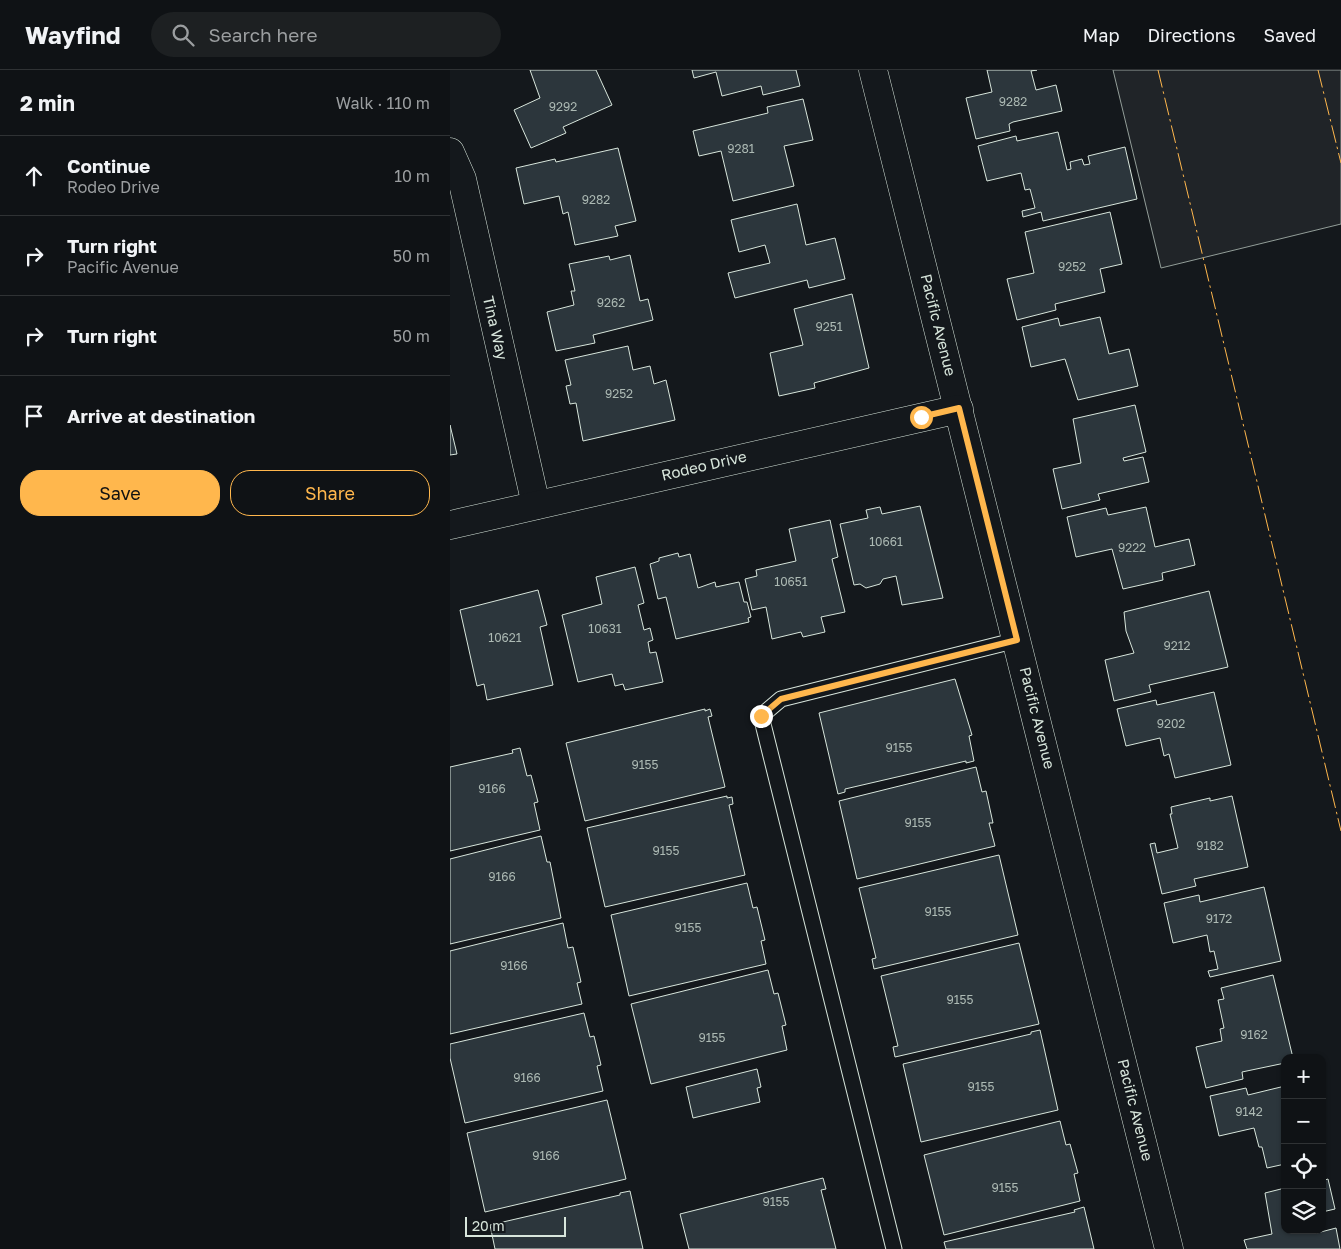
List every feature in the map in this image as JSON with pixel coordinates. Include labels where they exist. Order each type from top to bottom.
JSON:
[{"type":"street","name":"Pacific Avenue","points":[[873,70],[1169,1249]]},
{"type":"street","name":"Tina Way","points":[[450,152],[462,179],[536,505]]},
{"type":"street","name":"Rodeo Drive","points":[[450,525],[959,408]]},
{"type":"lane","points":[[894,1249],[761,716],[781,699],[1017,640]]},
{"type":"shaded area","points":[[1113,70],[1341,70],[1341,224],[1161,268]]},
{"type":"building","points":[[530,70],[596,70],[612,105],[563,127],[566,133],[531,148],[514,110],[540,98]]},
{"type":"building","points":[[692,70],[796,70],[800,86],[763,95],[761,86],[722,96],[716,72],[694,78]]},
{"type":"building","points":[[987,70],[1037,70],[1031,71],[1036,90],[1056,85],[1062,111],[1013,122],[1009,124],[1010,131],[976,139],[966,98],[992,92]]},
{"type":"building","points":[[803,99],[813,140],[784,146],[794,186],[733,201],[721,151],[699,156],[693,131],[768,113],[767,107]]},
{"type":"building","points":[[1058,132],[1067,170],[1071,169],[1070,162],[1082,159],[1084,165],[1090,164],[1088,156],[1125,147],[1137,199],[1043,221],[1041,212],[1023,217],[1022,211],[1035,208],[1030,189],[1025,190],[1021,173],[987,181],[978,146],[1016,136],[1017,141]]},
{"type":"building","points":[[618,148],[636,221],[615,226],[618,236],[575,245],[568,212],[563,214],[559,196],[524,204],[516,168],[555,159],[556,162]]},
{"type":"building","points":[[797,204],[806,245],[835,238],[845,279],[809,288],[807,280],[735,298],[728,273],[770,263],[765,245],[739,252],[731,220]]},
{"type":"building","points":[[1110,212],[1122,264],[1100,269],[1105,292],[1055,304],[1056,310],[1017,320],[1007,279],[1034,273],[1025,232]]},
{"type":"building","points":[[630,255],[640,301],[648,299],[653,320],[593,335],[595,343],[556,351],[547,312],[574,305],[571,291],[575,291],[569,264],[609,256],[610,260]]},
{"type":"building","points":[[852,294],[869,368],[814,383],[815,388],[779,396],[770,353],[803,345],[794,309]]},
{"type":"building","points":[[1100,317],[1109,354],[1129,349],[1138,386],[1078,400],[1065,359],[1031,367],[1022,327],[1058,318],[1060,326]]},
{"type":"building","points":[[628,346],[633,370],[650,366],[654,384],[666,380],[675,420],[583,441],[576,403],[570,404],[566,386],[571,385],[565,360]]},
{"type":"building","points":[[1135,405],[1146,452],[1123,458],[1124,461],[1143,457],[1149,482],[1098,494],[1100,500],[1062,509],[1053,469],[1081,463],[1073,419]]},
{"type":"building","points":[[450,425],[457,454],[450,455]]},
{"type":"building","points":[[920,506],[943,598],[902,605],[896,576],[883,579],[880,584],[866,588],[860,584],[854,585],[840,524],[868,518],[866,510],[880,507],[882,514]]},
{"type":"building","points":[[1146,507],[1155,547],[1189,539],[1195,565],[1162,573],[1163,580],[1123,589],[1112,549],[1076,557],[1067,517],[1106,508],[1108,515]]},
{"type":"building","points":[[830,520],[838,557],[832,559],[845,612],[821,617],[825,632],[803,637],[801,632],[772,639],[766,607],[752,610],[745,579],[757,576],[756,570],[796,561],[789,529]]},
{"type":"building","points":[[678,553],[679,557],[690,554],[698,588],[715,582],[716,587],[739,582],[744,602],[747,602],[751,617],[748,618],[749,622],[676,639],[666,597],[658,599],[650,564],[659,561],[659,558]]},
{"type":"building","points":[[635,567],[644,603],[638,605],[644,630],[650,628],[653,640],[648,642],[650,653],[656,652],[663,682],[625,690],[623,684],[615,686],[612,674],[578,682],[562,615],[602,604],[596,577]]},
{"type":"building","points":[[538,590],[547,625],[540,627],[553,685],[487,700],[484,684],[477,686],[460,610]]},
{"type":"building","points":[[1209,591],[1228,667],[1149,685],[1151,692],[1114,701],[1105,660],[1134,653],[1126,631],[1124,612]]},
{"type":"building","points":[[955,679],[972,735],[969,736],[974,761],[966,763],[966,761],[845,789],[845,792],[838,794],[819,713]]},
{"type":"building","points":[[1214,692],[1231,765],[1175,778],[1169,754],[1164,756],[1160,738],[1126,746],[1117,709],[1156,700],[1157,705]]},
{"type":"building","points":[[705,709],[705,711],[710,709],[712,716],[708,717],[725,787],[585,821],[566,743]]},
{"type":"building","points":[[520,748],[527,776],[531,775],[538,802],[534,803],[540,830],[450,851],[450,767],[513,753],[512,750]]},
{"type":"building","points":[[976,767],[982,792],[986,791],[993,823],[989,823],[995,846],[857,879],[839,801]]},
{"type":"building","points":[[727,796],[727,798],[732,797],[733,804],[729,805],[745,875],[605,907],[587,828]]},
{"type":"building","points":[[1232,796],[1248,867],[1194,879],[1196,886],[1162,894],[1150,844],[1155,843],[1157,853],[1178,848],[1170,814],[1172,814],[1171,807],[1210,798],[1210,801]]},
{"type":"building","points":[[541,836],[547,862],[550,862],[561,918],[450,944],[450,859]]},
{"type":"building","points":[[999,855],[1018,935],[874,969],[872,959],[876,958],[859,888]]},
{"type":"building","points":[[747,883],[753,908],[757,907],[765,940],[761,941],[766,964],[629,996],[611,915]]},
{"type":"building","points":[[1264,887],[1281,961],[1210,977],[1208,971],[1218,969],[1214,951],[1210,952],[1207,935],[1173,943],[1164,903],[1199,895],[1200,902]]},
{"type":"building","points":[[563,923],[568,948],[573,947],[581,982],[577,983],[582,1004],[450,1034],[450,951]]},
{"type":"building","points":[[1019,943],[1039,1024],[895,1057],[893,1047],[898,1046],[881,976]]},
{"type":"building","points":[[768,970],[774,994],[778,993],[786,1025],[782,1026],[787,1050],[651,1084],[631,1004]]},
{"type":"building","points":[[1273,975],[1292,1054],[1281,1054],[1281,1064],[1242,1072],[1243,1079],[1206,1088],[1196,1047],[1222,1041],[1220,1029],[1224,1028],[1218,1000],[1224,999],[1221,988]]},
{"type":"building","points":[[584,1013],[590,1037],[594,1036],[601,1065],[597,1066],[603,1091],[465,1123],[450,1058],[450,1044]]},
{"type":"building","points":[[1040,1030],[1058,1110],[921,1142],[903,1064],[1031,1034],[1031,1032]]},
{"type":"building","points":[[757,1069],[761,1087],[757,1088],[760,1102],[693,1118],[686,1087]]},
{"type":"building","points":[[1281,1087],[1281,1165],[1267,1168],[1262,1147],[1259,1147],[1254,1128],[1219,1136],[1210,1096],[1246,1088],[1248,1095]]},
{"type":"building","points":[[607,1100],[626,1179],[485,1212],[467,1133]]},
{"type":"building","points":[[1060,1121],[1066,1145],[1070,1144],[1078,1173],[1074,1174],[1080,1201],[944,1235],[924,1155]]},
{"type":"building","points":[[823,1178],[826,1189],[821,1190],[836,1249],[689,1249],[680,1214]]},
{"type":"building","points":[[1328,1179],[1335,1209],[1326,1211],[1326,1189],[1326,1180]]},
{"type":"building","points":[[1281,1189],[1281,1234],[1326,1234],[1326,1231],[1336,1228],[1340,1249],[1247,1249],[1244,1240],[1272,1234],[1265,1193]]},
{"type":"building","points":[[630,1191],[643,1249],[495,1249],[490,1225],[620,1195],[620,1193]]},
{"type":"building","points":[[1084,1207],[1094,1249],[946,1249],[944,1242],[1075,1212],[1074,1210]]},
{"type":"power","points":[[1158,70],[1341,831]]},
{"type":"power","points":[[1318,70],[1341,163]]},
{"type":"route","points":[[761,716],[781,699],[1017,640],[959,408],[921,417]]}]
